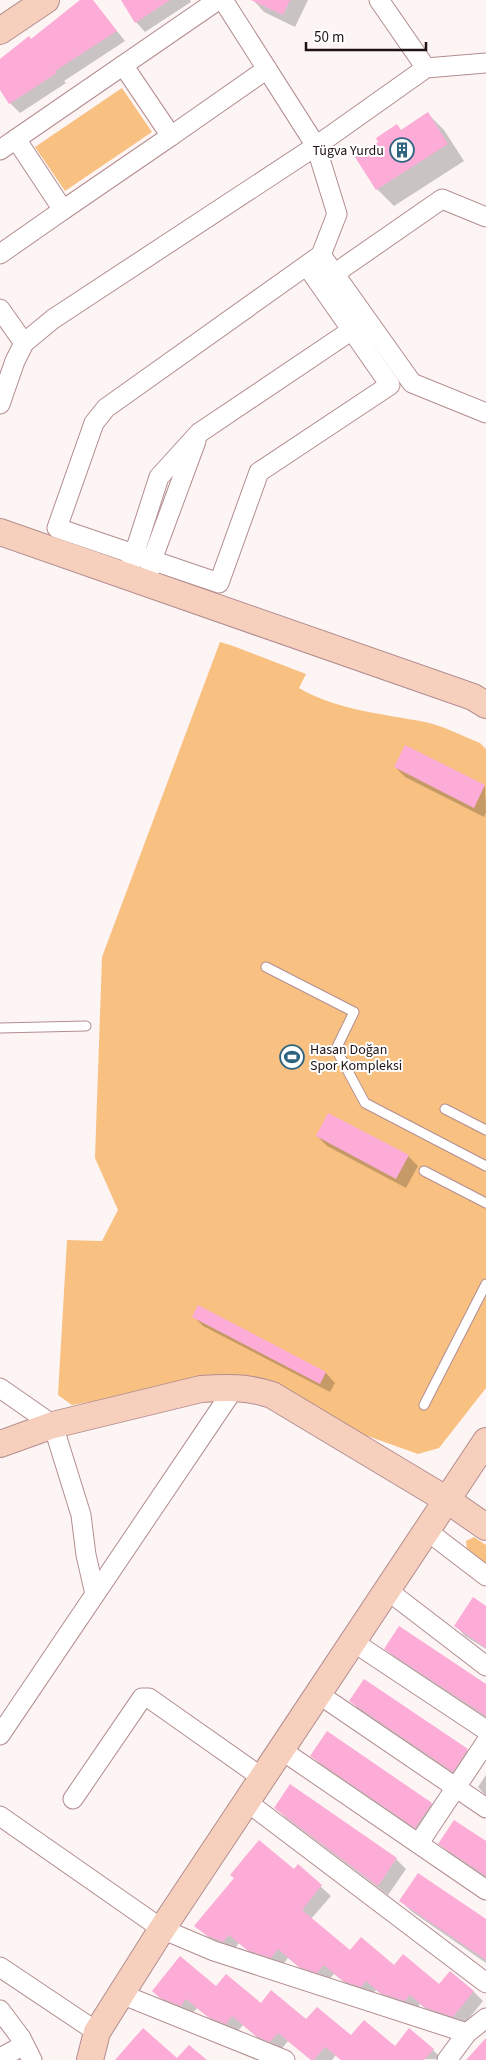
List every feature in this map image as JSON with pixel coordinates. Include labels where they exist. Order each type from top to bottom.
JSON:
[{"type":"street","points":[[0,31],[46,0]]},
{"type":"street","points":[[0,150],[218,0]]},
{"type":"street","points":[[222,0],[316,146],[337,214],[314,260],[106,408],[94,423],[57,528],[140,568],[473,697],[486,705]]},
{"type":"street","points":[[379,0],[426,68]]},
{"type":"street","points":[[0,404],[15,361],[24,342],[53,319],[316,146],[426,68],[486,63]]},
{"type":"street","points":[[123,65],[171,136]]},
{"type":"street","points":[[0,254],[267,69]]},
{"type":"street","points":[[16,140],[63,210]]},
{"type":"street","points":[[334,274],[442,200],[486,216]]},
{"type":"street","points":[[314,260],[334,274],[412,383],[486,413]]},
{"type":"street","points":[[0,532],[140,568],[219,583],[259,472],[390,385],[352,330],[314,260]]},
{"type":"street","points":[[0,309],[24,342]]},
{"type":"street","points":[[140,568],[148,508],[159,477],[199,433],[352,330]]},
{"type":"street","points":[[140,568],[169,515],[199,433]]},
{"type":"street","points":[[148,508],[169,515]]},
{"type":"street","points":[[0,1735],[235,1387]]},
{"type":"street","points":[[0,1444],[53,1425],[201,1389],[235,1387],[254,1389],[272,1395],[446,1500],[486,1527]]},
{"type":"street","points":[[0,1388],[53,1425],[81,1515],[86,1555],[95,1594]]},
{"type":"street","points":[[90,2060],[98,2032],[162,1929],[486,1441]]},
{"type":"street","points":[[426,1530],[486,1576]]},
{"type":"street","points":[[387,1590],[486,1666]]},
{"type":"street","points":[[352,1641],[486,1730]]},
{"type":"street","points":[[317,1693],[486,1808]]},
{"type":"street","points":[[73,1800],[142,1698],[149,1698],[262,1777]]},
{"type":"street","points":[[419,1843],[486,1742]]},
{"type":"street","points":[[280,1749],[486,1890]]},
{"type":"street","points":[[246,1801],[486,1983]]},
{"type":"street","points":[[0,1816],[162,1929],[214,1951],[467,2033]]},
{"type":"street","points":[[0,1968],[98,2032]]},
{"type":"street","points":[[121,1994],[285,2060]]},
{"type":"street","points":[[0,2010],[28,2052],[0,2058]]},
{"type":"street","points":[[447,2060],[467,2033],[486,2018]]},
{"type":"lane","points":[[266,967],[354,1012],[336,1049],[365,1103],[486,1166]]},
{"type":"lane","points":[[0,1028],[86,1026]]},
{"type":"lane","points":[[445,1109],[486,1130]]},
{"type":"lane","points":[[424,1171],[486,1204]]},
{"type":"lane","points":[[424,1405],[486,1284]]},
{"type":"shaded area","points":[[122,88],[152,132],[65,191],[35,147]]},
{"type":"shaded area","name":"Hasan Doğan Spor Kompleksi","points":[[220,642],[306,674],[299,688],[313,695],[360,710],[432,724],[480,743],[486,749],[486,1388],[439,1448],[418,1454],[213,1381],[72,1405],[58,1395],[67,1240],[102,1241],[118,1210],[95,1158],[102,957]]},
{"type":"shaded area","points":[[474,1537],[486,1545],[486,1564],[467,1550],[466,1541]]},
{"type":"building","points":[[80,0],[93,0],[117,31],[55,71],[57,73],[9,104],[0,90],[0,59],[29,36],[31,39]]},
{"type":"building","points":[[121,0],[170,0],[135,23]]},
{"type":"building","points":[[251,0],[290,0],[283,15]]},
{"type":"building","name":"Tügva Yurdu","points":[[428,112],[448,144],[376,190],[355,157],[378,142],[376,138],[397,124],[401,130]]},
{"type":"building","points":[[405,745],[485,785],[474,808],[394,767]]},
{"type":"building","points":[[328,1113],[409,1155],[396,1179],[316,1136]]},
{"type":"building","points":[[198,1305],[326,1372],[320,1384],[192,1317]]},
{"type":"building","points":[[473,1597],[486,1606],[486,1648],[454,1626]]},
{"type":"building","points":[[399,1626],[486,1684],[486,1716],[384,1649]]},
{"type":"building","points":[[364,1679],[468,1749],[453,1772],[349,1701]]},
{"type":"building","points":[[327,1731],[432,1803],[415,1828],[310,1756]]},
{"type":"building","points":[[290,1784],[397,1858],[378,1886],[274,1808]]},
{"type":"building","points":[[454,1820],[486,1841],[486,1876],[438,1844]]},
{"type":"building","points":[[259,1840],[294,1869],[298,1864],[322,1885],[302,1910],[350,1950],[361,1937],[394,1965],[403,1954],[439,1984],[450,1971],[474,1991],[453,2017],[424,2007],[410,1995],[405,2001],[380,1993],[366,1981],[361,1987],[343,1981],[324,1965],[317,1973],[299,1967],[278,1949],[271,1958],[247,1950],[229,1935],[223,1942],[206,1935],[194,1926],[234,1878],[230,1875]]},
{"type":"building","points":[[418,1873],[486,1919],[486,1960],[399,1901]]},
{"type":"building","points":[[180,1956],[216,1986],[226,1974],[261,2003],[271,1990],[306,2019],[317,2007],[351,2035],[364,2020],[395,2046],[409,2028],[434,2049],[424,2060],[341,2060],[325,2047],[314,2060],[311,2060],[278,2033],[270,2042],[256,2036],[232,2016],[226,2024],[208,2017],[186,1999],[181,2006],[160,1998],[152,1991]]},
{"type":"building","points":[[143,2028],[177,2058],[189,2045],[207,2060],[115,2060]]},
{"type":"building","points":[[486,2038],[486,2060],[466,2060]]},
{"type":"place","name":"Tügva Yurdu","points":[[402,150]]},
{"type":"place","name":"Hasan Doğan Spor Kompleksi","points":[[292,1057]]}]
